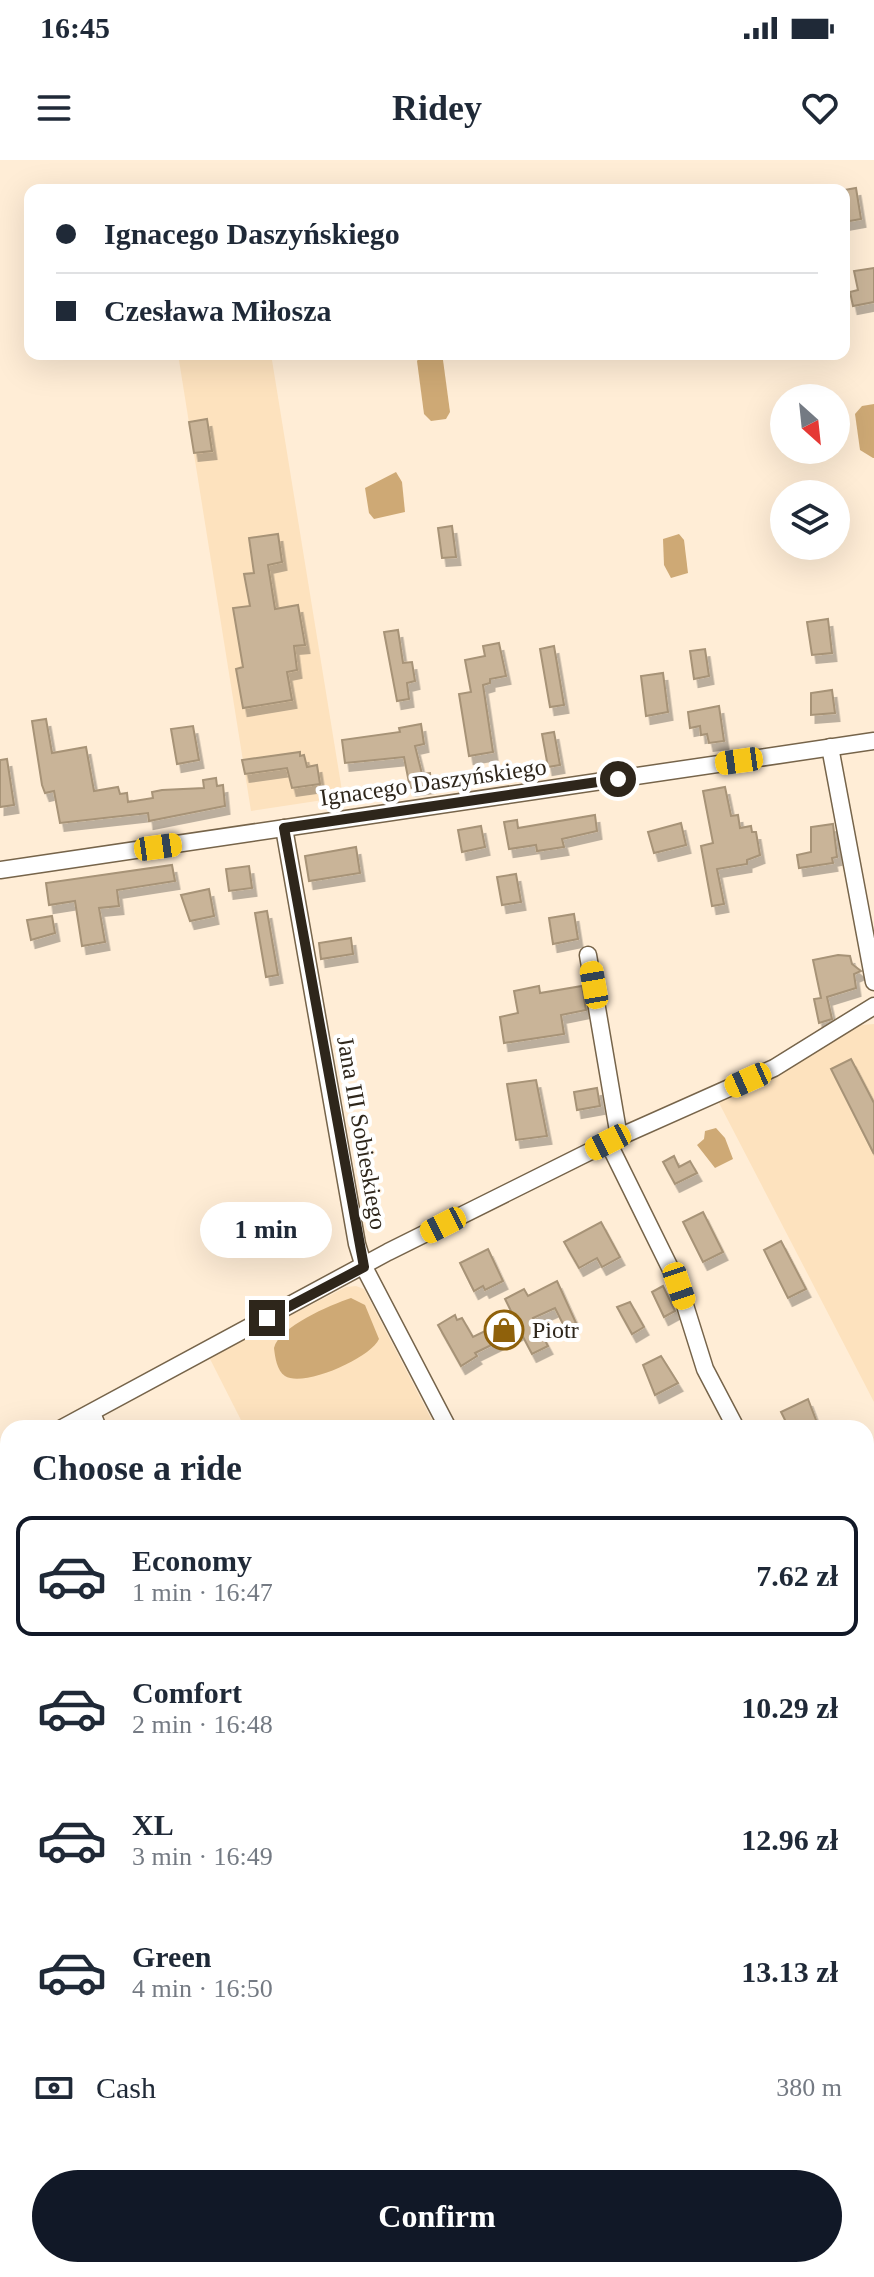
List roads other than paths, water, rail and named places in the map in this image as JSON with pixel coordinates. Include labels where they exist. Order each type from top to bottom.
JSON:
[{"type":"street","name":"Ignacego Daszyńskiego","points":[[0,870],[874,741]]},
{"type":"street","points":[[830,747],[874,982]]},
{"type":"street","name":"Jana III Sobieskiego","points":[[284,828],[364,1267],[444,1420]]},
{"type":"street","points":[[588,955],[614,1139],[679,1286],[705,1369],[732,1420]]},
{"type":"street","points":[[95,1420],[364,1267],[614,1139],[774,1068],[874,1006]]},
{"type":"place","name":"Piotr","points":[[504,1330]]}]
